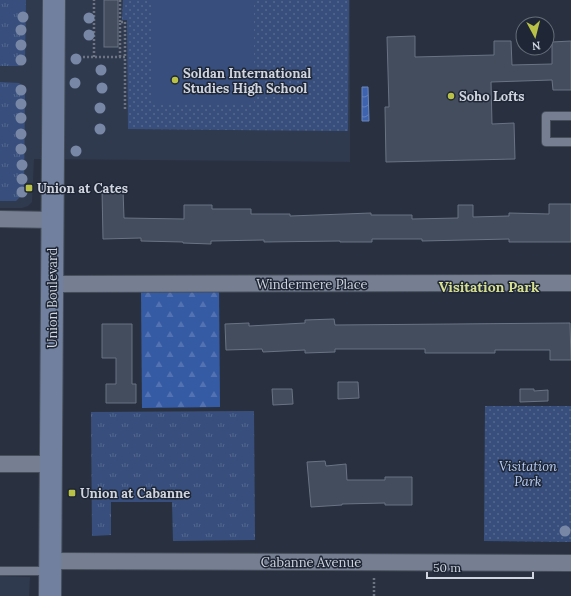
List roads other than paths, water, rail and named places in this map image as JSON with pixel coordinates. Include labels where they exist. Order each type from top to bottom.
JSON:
[{"type":"main road","name":"Union Boulevard","points":[[50,596],[54,0]]},
{"type":"street","points":[[0,220],[53,220]]},
{"type":"street","name":"Windermere Place","points":[[52,284],[571,283]]},
{"type":"street","points":[[0,464],[51,464]]},
{"type":"street","name":"Cabanne Avenue","points":[[50,566],[571,563]]},
{"type":"lane","points":[[571,116],[546,116],[546,142],[571,142]]},
{"type":"lane","points":[[0,571],[50,566]]},
{"type":"water","points":[[362,87],[368,87],[369,121],[362,121]]},
{"type":"place","name":"Soldan International Studies High School","points":[[175,80]]},
{"type":"place","name":"Soho Lofts","points":[[451,96]]},
{"type":"place","name":"Union at Cates","points":[[29,188]]},
{"type":"place","name":"Union at Cabanne","points":[[72,493]]},
{"type":"district","name":"Visitation Park","points":[[489,287]]}]
